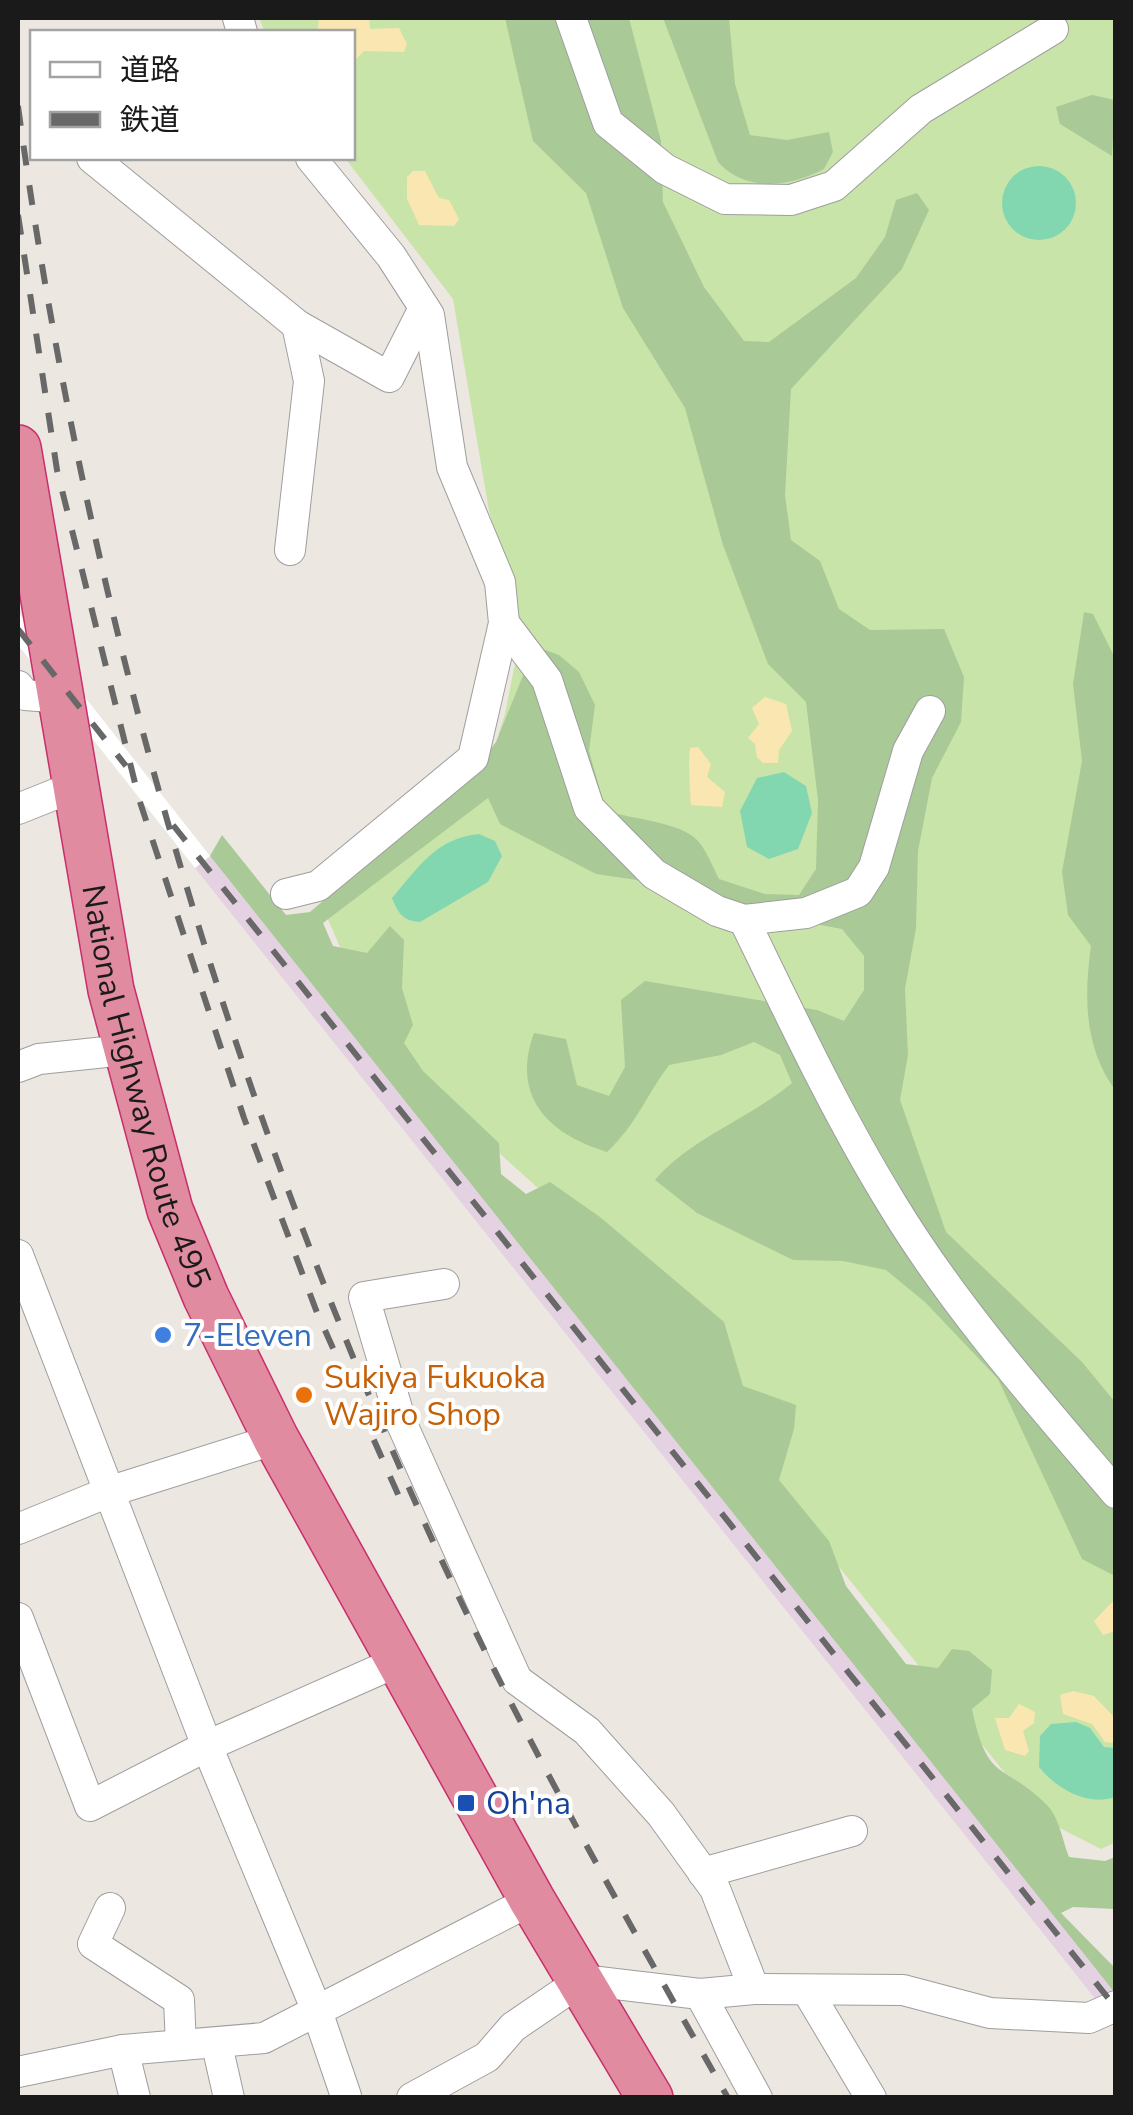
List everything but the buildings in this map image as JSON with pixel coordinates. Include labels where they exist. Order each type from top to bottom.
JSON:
[{"type":"highway","name":"National Highway Route 495","points":[[18,448],[125,1050],[170,1210],[206,1297],[276,1439],[532,1900],[650,2098]]},
{"type":"street","points":[[572,18],[608,123],[665,169],[724,199],[791,200],[834,186],[922,109],[1053,29]]},
{"type":"street","points":[[94,160],[297,325],[390,376],[424,308]]},
{"type":"street","points":[[286,894],[318,886],[474,758],[504,623],[500,582],[452,468],[424,308],[390,256],[313,160]]},
{"type":"street","points":[[290,550],[309,381],[297,325]]},
{"type":"street","points":[[504,623],[547,680],[589,808],[654,874],[718,911],[744,920],[806,913],[858,892],[874,867],[908,751],[930,711]]},
{"type":"street","points":[[18,686],[25,696],[64,698]]},
{"type":"street","points":[[18,809],[78,785]]},
{"type":"street","points":[[744,920],[828,1092],[893,1206],[970,1316],[1116,1493]]},
{"type":"street","points":[[18,1067],[39,1059],[125,1050]]},
{"type":"street","points":[[18,1255],[207,1746],[317,2011],[346,2096]]},
{"type":"street","points":[[444,1284],[364,1298],[402,1422],[472,1584],[517,1680],[587,1731],[662,1814],[704,1873],[715,1889],[754,1989]]},
{"type":"street","points":[[18,1530],[112,1491],[276,1439]]},
{"type":"street","points":[[18,1618],[90,1806],[207,1746],[399,1661]]},
{"type":"street","points":[[704,1873],[852,1831]]},
{"type":"street","points":[[18,2072],[122,2050],[217,2045],[264,2038],[532,1900]]},
{"type":"street","points":[[110,1908],[93,1944],[180,2000],[182,2046]]},
{"type":"street","points":[[412,2098],[487,2057],[513,2027],[582,1980],[700,1994],[754,1989],[903,1990],[990,2013],[1089,2018],[1116,2006]]},
{"type":"street","points":[[808,1992],[871,2098]]},
{"type":"street","points":[[700,1994],[757,2098]]},
{"type":"street","points":[[217,2045],[229,2098]]},
{"type":"street","points":[[122,2050],[135,2098]]},
{"type":"shaded area","points":[[210,856],[1115,1993],[1101,2006],[195,868]]},
{"type":"green space","points":[[259,18],[1115,18],[1116,1842],[1101,1849],[1042,1819],[757,1465],[690,1325],[385,1050],[323,908],[482,786],[505,714],[522,628],[489,511],[453,299],[347,160],[355,160],[355,30],[264,30]]},
{"type":"green space","points":[[505,18],[629,18],[661,141],[663,202],[704,287],[744,341],[769,342],[856,278],[885,237],[896,200],[917,193],[929,210],[902,269],[791,389],[785,495],[791,540],[820,561],[839,609],[870,630],[944,629],[964,677],[961,722],[932,778],[918,851],[916,928],[905,989],[908,1055],[900,1100],[946,1232],[1082,1362],[1115,1402],[1115,1576],[1082,1559],[998,1379],[926,1303],[886,1270],[843,1261],[793,1260],[697,1213],[655,1180],[686,1152],[792,1083],[780,1055],[754,1042],[721,1055],[669,1065],[633,1121],[607,1152],[567,1135],[551,1123],[531,1094],[528,1055],[534,1033],[566,1039],[577,1085],[609,1096],[625,1067],[621,1000],[645,981],[817,1010],[844,1021],[864,990],[864,956],[842,929],[668,897],[637,880],[596,874],[500,824],[488,798],[323,923],[333,946],[367,953],[390,926],[404,940],[402,988],[413,1025],[404,1043],[423,1071],[499,1143],[501,1174],[526,1194],[550,1182],[600,1217],[724,1322],[743,1386],[796,1405],[794,1429],[779,1480],[829,1541],[846,1586],[906,1664],[938,1668],[952,1649],[969,1651],[992,1670],[990,1694],[972,1709],[991,1761],[1047,1805],[1058,1823],[1069,1857],[1105,1861],[1115,1857],[1115,1909],[1073,1907],[1061,1913],[1115,1968],[1115,1993],[210,856],[222,835],[286,915],[310,912],[469,777],[496,742],[535,646],[559,655],[579,672],[595,705],[589,751],[606,811],[656,822],[691,835],[719,879],[765,894],[799,895],[816,869],[818,800],[806,702],[768,664],[723,545],[685,408],[623,308],[586,193],[533,141]]},
{"type":"green space","points":[[663,18],[729,18],[735,84],[750,135],[787,140],[829,132],[833,152],[824,169],[797,180],[769,184],[742,179],[718,162]]},
{"type":"green space","points":[[1092,95],[1115,100],[1112,156],[1060,124],[1056,107]]},
{"type":"green space","points":[[1039,166],[1066,176],[1076,203],[1066,230],[1039,240],[1012,230],[1002,203],[1012,176]]},
{"type":"green space","points":[[1084,612],[1093,614],[1115,658],[1115,1090],[1097,1057],[1089,1021],[1091,946],[1068,915],[1062,872],[1082,761],[1073,684]]},
{"type":"green space","points":[[784,772],[806,786],[812,813],[798,849],[769,859],[747,847],[740,811],[757,778]]},
{"type":"green space","points":[[479,834],[495,841],[502,856],[488,882],[420,922],[402,915],[392,898],[420,866],[451,841]]},
{"type":"green space","points":[[1076,1722],[1090,1728],[1104,1747],[1115,1748],[1115,1797],[1094,1799],[1073,1794],[1039,1767],[1040,1736],[1051,1724]]},
{"type":"sand","points":[[319,18],[369,18],[370,29],[399,28],[407,44],[404,52],[364,51],[355,60],[355,30],[318,29]]},
{"type":"sand","points":[[413,171],[425,171],[439,198],[449,200],[459,219],[454,226],[419,225],[407,199],[407,177]]},
{"type":"sand","points":[[765,697],[786,704],[792,731],[779,750],[778,763],[763,763],[748,738],[759,724],[752,708]]},
{"type":"sand","points":[[698,747],[711,764],[707,777],[725,792],[722,807],[691,805],[690,748]]},
{"type":"sand","points":[[1115,1599],[1115,1631],[1103,1635],[1094,1621]]},
{"type":"sand","points":[[1073,1691],[1094,1696],[1115,1718],[1115,1743],[1105,1742],[1092,1724],[1063,1714],[1060,1695]]},
{"type":"sand","points":[[1019,1704],[1035,1712],[1034,1723],[1023,1731],[1029,1751],[1025,1756],[1005,1750],[995,1718],[1009,1718]]},
{"type":"pier","points":[[18,612],[210,856],[195,868],[18,645]]},
{"type":"railway","points":[[18,106],[48,300],[86,493],[131,685],[183,874],[242,1062],[309,1246],[383,1429],[464,1608],[559,1794],[728,2098]]},
{"type":"railway","points":[[18,215],[57,470],[139,799],[244,1118],[316,1310],[401,1501]]},
{"type":"railway","points":[[18,629],[126,766]]},
{"type":"railway","points":[[173,825],[1116,2008]]},
{"type":"place","name":"7-Eleven","points":[[163,1335]]},
{"type":"place","name":"Sukiya Fukuoka Wajiro Shop","points":[[304,1395]]},
{"type":"place","name":"Oh'na","points":[[466,1803]]}]
